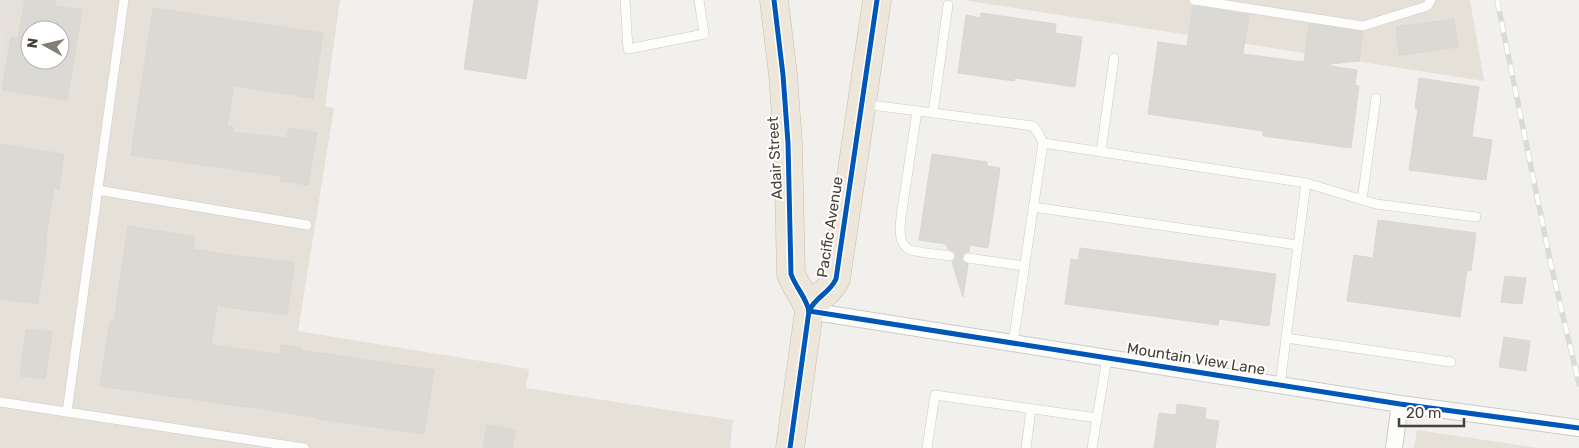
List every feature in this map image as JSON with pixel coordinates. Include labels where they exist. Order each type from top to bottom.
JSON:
[{"type":"highway","name":"Adair Street","points":[[774,0],[783,75],[788,142],[791,274],[794,284],[807,302],[809,311]]},
{"type":"highway","name":"Pacific Avenue","points":[[809,311],[813,302],[832,288],[836,279],[877,0]]},
{"type":"highway","points":[[790,448],[809,311]]},
{"type":"street","name":"Mountain View Lane","points":[[809,311],[1400,404],[1579,428]]},
{"type":"street","points":[[1394,448],[1400,404]]},
{"type":"lane","points":[[67,412],[124,0]]},
{"type":"lane","points":[[625,0],[628,49],[704,34],[698,0]]},
{"type":"lane","points":[[1194,0],[1363,26],[1427,6],[1431,0]]},
{"type":"lane","points":[[933,113],[948,6]]},
{"type":"lane","points":[[1101,152],[1114,58]]},
{"type":"lane","points":[[1362,200],[1376,98]]},
{"type":"lane","points":[[861,104],[1033,126],[1040,134],[1042,143],[1013,343]]},
{"type":"lane","points":[[916,111],[901,217],[902,240],[906,248],[950,256]]},
{"type":"lane","points":[[1042,143],[1306,183],[1376,204],[1476,217]]},
{"type":"lane","points":[[1280,385],[1306,183]]},
{"type":"lane","points":[[97,190],[307,225]]},
{"type":"lane","points":[[1033,207],[1298,245]]},
{"type":"lane","points":[[968,258],[1024,266]]},
{"type":"lane","points":[[1286,338],[1451,362]]},
{"type":"lane","points":[[1092,448],[1106,358]]},
{"type":"lane","points":[[927,448],[935,395],[1097,418]]},
{"type":"lane","points":[[0,402],[304,448]]},
{"type":"lane","points":[[1026,448],[1031,409]]},
{"type":"shaded area","points":[[0,0],[8,0],[0,54]]},
{"type":"shaded area","points":[[8,0],[340,0],[325,106],[334,108],[298,331],[529,369],[526,388],[733,420],[730,448],[0,448],[0,54]]},
{"type":"shaded area","points":[[963,0],[1470,0],[1484,81]]},
{"type":"shaded area","points":[[1417,430],[1540,448],[1414,448]]},
{"type":"building","points":[[25,0],[56,0],[55,6],[82,10],[67,100],[2,90],[11,37],[18,38],[20,27],[20,70],[70,70],[70,20],[21,20]]},
{"type":"building","points":[[474,0],[538,0],[526,79],[464,69]]},
{"type":"building","points":[[1193,6],[1249,15],[1243,54],[1304,62],[1309,24],[1363,32],[1359,61],[1330,64],[1330,66],[1357,70],[1355,85],[1359,86],[1351,148],[1263,136],[1263,131],[1148,114],[1158,42],[1187,46]]},
{"type":"building","points":[[153,8],[323,33],[313,98],[234,86],[227,126],[233,127],[232,132],[287,138],[289,128],[317,133],[308,185],[280,181],[281,176],[131,155]]},
{"type":"building","points":[[981,13],[1056,24],[1055,33],[1082,37],[1075,87],[1015,78],[1014,81],[958,73],[966,15],[981,18]]},
{"type":"building","points":[[1454,19],[1458,47],[1399,55],[1396,27]]},
{"type":"building","points":[[1419,78],[1479,87],[1472,137],[1492,140],[1486,180],[1409,170],[1418,109],[1415,108]]},
{"type":"building","points":[[0,144],[64,154],[59,189],[54,188],[45,242],[47,243],[38,304],[0,299]]},
{"type":"building","points":[[932,154],[987,162],[987,166],[1000,168],[988,248],[970,245],[969,252],[965,252],[962,257],[962,261],[968,264],[963,297],[952,262],[956,257],[954,252],[948,249],[946,244],[919,240]]},
{"type":"building","points":[[1378,220],[1476,233],[1471,271],[1467,270],[1460,317],[1347,301],[1354,255],[1373,258]]},
{"type":"building","points":[[128,226],[195,237],[193,249],[293,262],[287,315],[217,306],[211,345],[280,354],[281,345],[301,348],[300,350],[434,370],[424,434],[318,419],[246,406],[100,386],[110,321],[114,321]]},
{"type":"building","points":[[1080,248],[1276,274],[1269,326],[1219,319],[1218,325],[1065,304],[1071,259],[1078,260]]},
{"type":"building","points":[[1505,276],[1526,278],[1522,304],[1501,302]]},
{"type":"building","points":[[26,329],[52,332],[45,379],[20,376]]},
{"type":"building","points":[[1504,337],[1530,341],[1526,371],[1499,367]]},
{"type":"building","points":[[1177,404],[1206,408],[1205,419],[1219,421],[1215,448],[1154,448],[1159,413],[1176,415]]},
{"type":"building","points":[[487,425],[516,430],[512,448],[483,448]]},
{"type":"railway","points":[[1497,0],[1551,265],[1579,384]]},
{"type":"cycle path","points":[[774,0],[783,75],[788,143],[791,274],[806,301],[809,311]]},
{"type":"cycle path","points":[[790,448],[809,311],[836,279],[877,0]]},
{"type":"cycle path","points":[[809,311],[1400,404],[1579,428]]}]
